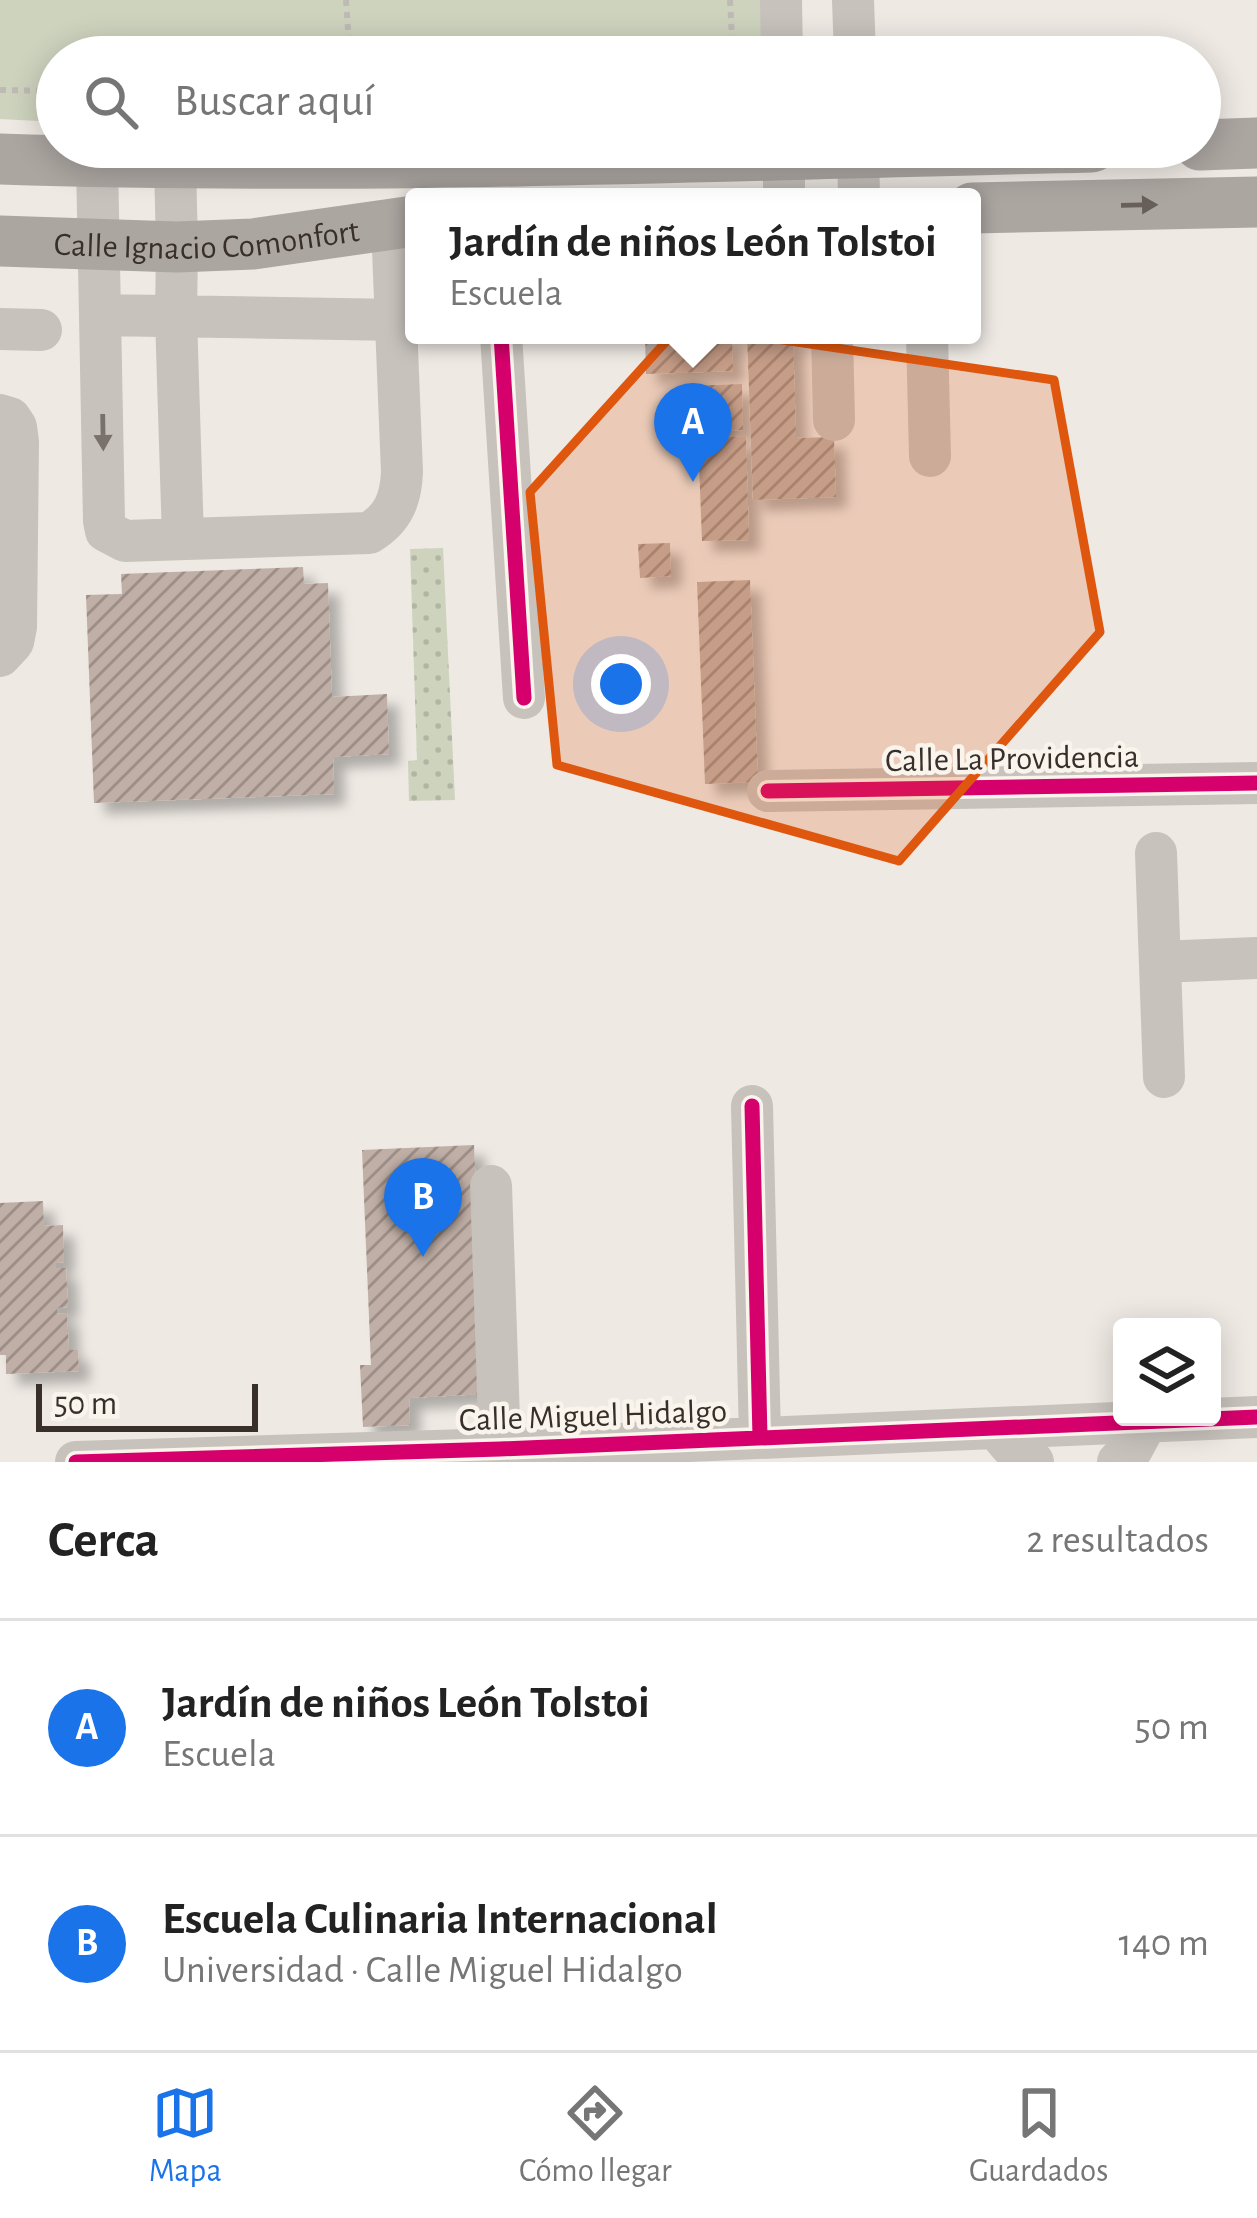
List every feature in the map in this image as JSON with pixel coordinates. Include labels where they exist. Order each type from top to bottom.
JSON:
[{"type":"main road","points":[[1221,144],[1257,143]]},
{"type":"main road","name":"Calle Ignacio Comonfort","points":[[0,159],[36,160]]},
{"type":"main road","points":[[981,208],[1257,202]]},
{"type":"main road","name":"Calle Ignacio Comonfort","points":[[0,241],[178,247],[253,244],[403,223]]},
{"type":"street","points":[[781,0],[782,36]]},
{"type":"street","points":[[853,0],[854,36]]},
{"type":"street","points":[[97,168],[104,521],[106,531],[125,541],[369,532],[392,514],[401,495],[397,320],[403,223]]},
{"type":"street","points":[[175,168],[183,538]]},
{"type":"street","points":[[101,316],[397,320]]},
{"type":"street","points":[[502,344],[524,698]]},
{"type":"street","points":[[832,344],[834,420]]},
{"type":"street","points":[[926,344],[931,456]]},
{"type":"street","points":[[0,416],[10,418],[18,442],[16,628],[14,642],[0,656]]},
{"type":"street","name":"Calle La Providencia","points":[[768,791],[1257,783]]},
{"type":"street","points":[[1156,853],[1164,1077]]},
{"type":"street","points":[[1160,962],[1257,958]]},
{"type":"street","points":[[752,1106],[760,1437]]},
{"type":"street","points":[[491,1186],[500,1449]]},
{"type":"street","name":"Calle Miguel Hidalgo","points":[[1221,1419],[1257,1418]]},
{"type":"street","name":"Calle Miguel Hidalgo","points":[[76,1462],[500,1449],[641,1452],[760,1437],[1113,1423]]},
{"type":"street","points":[[1118,1462],[1145,1426]]},
{"type":"street","points":[[996,1428],[1034,1462]]},
{"type":"path","points":[[346,0],[349,36]]},
{"type":"path","points":[[730,0],[732,36]]},
{"type":"path","points":[[0,90],[36,91]]},
{"type":"highlighted area","points":[[681,325],[1054,380],[1100,632],[899,861],[557,765],[530,492]]},
{"type":"green space","points":[[0,0],[769,0],[770,36],[36,36],[36,121],[0,119]]},
{"type":"green space","points":[[443,548],[455,800],[409,801],[408,761],[417,760],[410,549]]},
{"type":"building","points":[[645,344],[732,344],[733,371],[646,374]]},
{"type":"building","points":[[747,344],[793,344],[796,438],[834,437],[836,497],[753,500]]},
{"type":"building","points":[[742,384],[743,430],[682,432],[681,386]]},
{"type":"building","points":[[746,436],[749,540],[702,541],[698,438]]},
{"type":"building","points":[[670,543],[671,576],[640,578],[638,544]]},
{"type":"building","points":[[303,567],[304,584],[328,583],[332,697],[387,694],[389,754],[333,757],[334,794],[94,803],[86,595],[122,594],[121,574]]},
{"type":"building","points":[[750,580],[758,782],[705,784],[697,582]]},
{"type":"building","points":[[474,1145],[485,1394],[409,1398],[410,1425],[363,1427],[360,1365],[371,1365],[362,1150]]},
{"type":"building","points":[[43,1201],[44,1226],[63,1225],[64,1262],[56,1263],[56,1268],[66,1268],[68,1307],[57,1308],[57,1314],[67,1313],[69,1350],[78,1350],[79,1371],[6,1374],[6,1355],[0,1355],[0,1203]]},
{"type":"cycle path","points":[[502,344],[524,698]]},
{"type":"cycle path","points":[[768,791],[1257,783]]},
{"type":"cycle path","points":[[752,1106],[760,1437]]},
{"type":"cycle path","points":[[76,1462],[1257,1417]]},
{"type":"place","name":"Jardín de niños León Tolstoi","points":[[693,482]]},
{"type":"place","name":"Escuela Culinaria Internacional","points":[[423,1257]]}]
